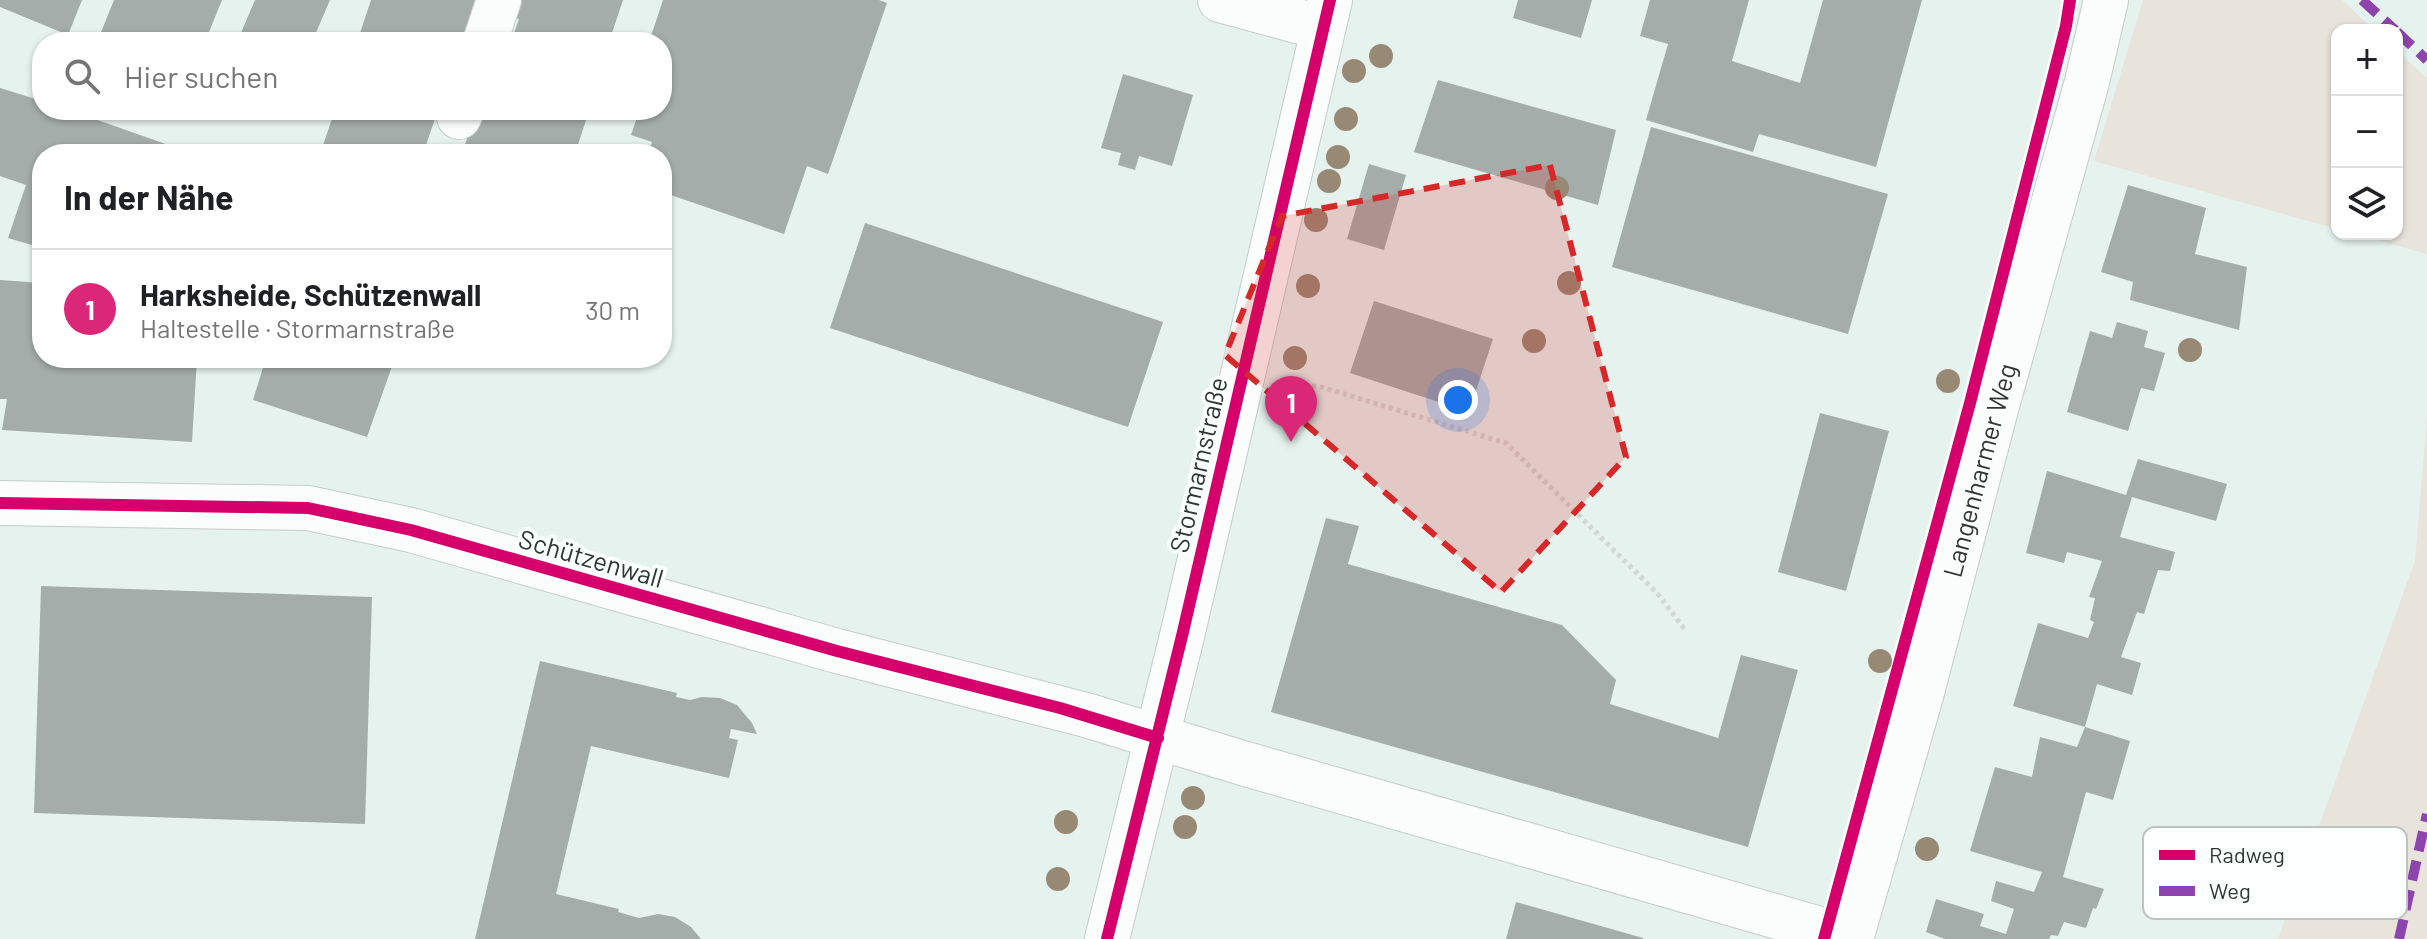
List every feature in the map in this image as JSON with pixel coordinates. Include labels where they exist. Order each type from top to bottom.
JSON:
[{"type":"street","points":[[488,32],[499,0]]},
{"type":"street","points":[[1220,0],[1326,14]]},
{"type":"street","name":"Langenharmer Weg","points":[[1851,938],[1921,696],[1996,409],[2087,82],[2106,0]]},
{"type":"street","name":"Stormarnstraße","points":[[1107,939],[1158,738],[1326,14]]},
{"type":"street","name":"Schützenwall","points":[[0,503],[308,508],[411,530],[837,651],[1073,711],[1851,938]]},
{"type":"path","points":[[1239,389],[1318,386],[1506,443],[1657,593],[1686,631]]},
{"type":"highlighted area","points":[[1550,165],[1626,457],[1501,592],[1225,355],[1282,216]]},
{"type":"shaded area","points":[[2143,0],[2342,0],[2368,24],[2331,24],[2331,227],[2094,161]]},
{"type":"shaded area","points":[[2403,56],[2427,78],[2427,254],[2377,240],[2403,240]]},
{"type":"shaded area","points":[[2427,419],[2427,939],[2278,939],[2285,919],[2407,919],[2407,827],[2319,827],[2415,561]]},
{"type":"building","points":[[0,0],[82,0],[69,32],[61,32],[0,7]]},
{"type":"building","points":[[114,0],[222,0],[209,32],[101,32]]},
{"type":"building","points":[[255,0],[330,0],[316,32],[241,32]]},
{"type":"building","points":[[371,0],[475,0],[464,32],[360,32]]},
{"type":"building","points":[[516,0],[623,0],[612,32],[514,32],[519,19],[510,17]]},
{"type":"building","points":[[663,0],[879,0],[887,3],[828,174],[807,166],[784,234],[672,195],[672,144],[651,144],[631,135],[636,120],[672,120],[672,32],[652,32]]},
{"type":"building","points":[[1518,0],[1592,0],[1581,38],[1513,18]]},
{"type":"building","points":[[1650,0],[1749,0],[1732,61],[1800,83],[1823,0],[1922,0],[1876,167],[1759,134],[1753,152],[1646,120],[1668,44],[1640,36]]},
{"type":"building","points":[[1123,74],[1193,95],[1172,166],[1139,156],[1135,170],[1118,165],[1121,153],[1101,148]]},
{"type":"building","points":[[1438,80],[1616,130],[1598,205],[1414,152]]},
{"type":"building","points":[[0,88],[32,98],[32,120],[97,120],[166,144],[32,144],[32,245],[8,238],[26,185],[0,176]]},
{"type":"building","points":[[332,120],[435,120],[426,144],[323,144]]},
{"type":"building","points":[[473,120],[586,120],[578,144],[465,144]]},
{"type":"building","points":[[1651,127],[1888,194],[1848,334],[1612,267]]},
{"type":"building","points":[[1369,164],[1406,175],[1384,250],[1347,239]]},
{"type":"building","points":[[2128,185],[2206,208],[2195,254],[2247,267],[2239,330],[2130,300],[2133,282],[2101,272]]},
{"type":"building","points":[[865,223],[1163,322],[1128,427],[830,328]]},
{"type":"building","points":[[0,280],[32,282],[32,368],[196,368],[192,442],[2,430],[7,399],[0,399]]},
{"type":"building","points":[[1374,301],[1493,339],[1469,412],[1350,373]]},
{"type":"building","points":[[2117,322],[2148,331],[2144,347],[2165,353],[2154,391],[2141,388],[2128,431],[2067,412],[2090,331],[2112,338]]},
{"type":"building","points":[[263,368],[391,368],[367,437],[253,400]]},
{"type":"building","points":[[1820,413],[1889,431],[1846,591],[1778,572]]},
{"type":"building","points":[[2138,459],[2227,484],[2216,521],[2132,497],[2120,537],[2175,552],[2170,571],[2158,570],[2144,614],[2137,612],[2121,657],[2141,663],[2132,695],[2097,684],[2085,727],[2013,706],[2038,623],[2088,638],[2094,622],[2090,620],[2095,598],[2089,597],[2102,561],[2067,552],[2064,563],[2026,553],[2047,471],[2126,495]]},
{"type":"building","points":[[1326,518],[1359,526],[1348,564],[1562,625],[1616,680],[1610,704],[1718,738],[1741,655],[1798,670],[1748,847],[1271,712]]},
{"type":"building","points":[[41,586],[372,597],[365,824],[34,813]]},
{"type":"building","points":[[540,661],[677,693],[676,697],[690,700],[720,698],[737,705],[752,723],[757,734],[731,729],[729,738],[738,740],[729,778],[591,746],[556,894],[619,909],[618,912],[639,918],[658,914],[675,917],[691,927],[701,939],[475,939]]},
{"type":"building","points":[[2085,727],[2130,741],[2113,800],[2086,792],[2063,877],[2104,889],[2086,928],[2064,922],[2058,936],[2051,935],[2049,939],[1945,939],[1926,932],[1936,899],[1984,914],[1980,926],[2006,934],[2014,909],[1991,901],[1996,881],[2034,892],[2042,872],[1970,851],[1995,767],[2032,777],[2040,737],[2077,747]]},
{"type":"building","points":[[1516,902],[1643,938],[1643,939],[1506,939]]},
{"type":"marked path","points":[[2362,0],[2388,24]]},
{"type":"marked path","points":[[2403,38],[2427,60]]},
{"type":"marked path","points":[[2407,903],[2427,814]]},
{"type":"marked path","points":[[2399,939],[2403,919]]},
{"type":"cycle path","points":[[1107,939],[1182,636],[1330,0]]},
{"type":"cycle path","points":[[1824,939],[1970,403],[2070,0]]},
{"type":"cycle path","points":[[0,503],[308,508],[411,530],[837,651],[1060,708],[1158,738]]},
{"type":"place","name":"Harksheide, Schützenwall","points":[[1291,442]]}]
